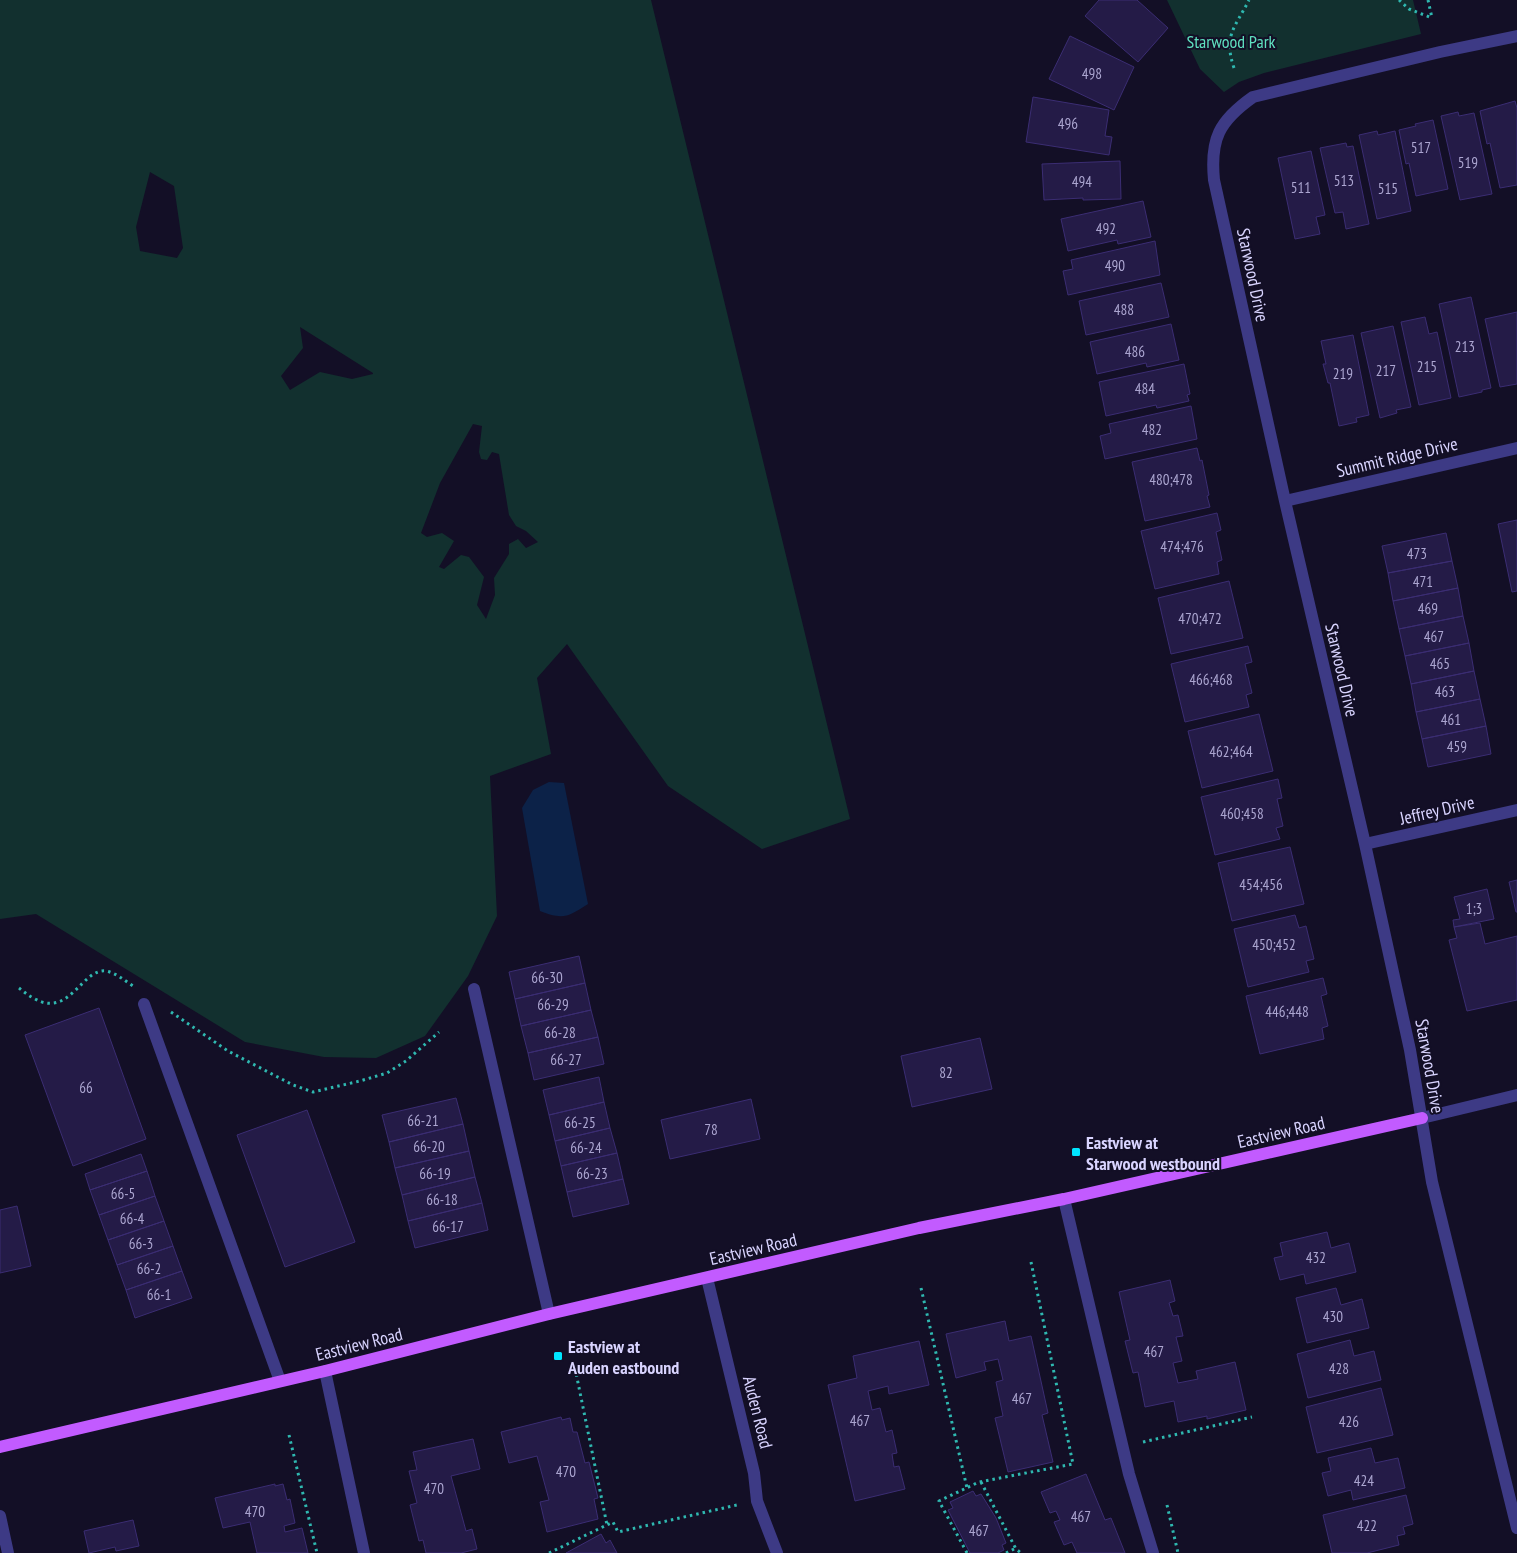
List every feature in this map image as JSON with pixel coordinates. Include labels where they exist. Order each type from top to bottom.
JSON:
[{"type":"main road","name":"Eastview Road","points":[[0,1446],[325,1371],[549,1314],[919,1228],[1064,1199],[1422,1118]]},
{"type":"street","name":"Starwood Drive","points":[[1517,36],[1440,52],[1253,97],[1236,108],[1225,122],[1216,137],[1212,160],[1214,180],[1285,501],[1365,844],[1410,1050],[1432,1182],[1517,1528]]},
{"type":"street","name":"Summit Ridge Drive","points":[[1285,501],[1517,448]]},
{"type":"street","name":"Jeffrey Drive","points":[[1365,844],[1517,810]]},
{"type":"street","points":[[474,989],[549,1314]]},
{"type":"street","points":[[144,1004],[280,1381]]},
{"type":"street","name":"Eastview Road","points":[[1422,1118],[1517,1095]]},
{"type":"street","points":[[1064,1199],[1129,1474],[1154,1553]]},
{"type":"street","name":"Auden Road","points":[[707,1278],[754,1473],[757,1501],[777,1553]]},
{"type":"street","points":[[325,1371],[364,1553]]},
{"type":"street","points":[[0,1516],[8,1553]]},
{"type":"path","points":[[1234,68],[1229,44],[1230,35],[1249,0]]},
{"type":"path","points":[[1399,0],[1409,9],[1432,18],[1428,0]]},
{"type":"path","points":[[19,988],[36,1000],[53,1003],[66,999],[93,974],[104,971],[115,974],[136,988]]},
{"type":"path","points":[[165,1009],[236,1056],[292,1085],[313,1092],[360,1082],[387,1073],[406,1061],[439,1032]]},
{"type":"path","points":[[967,1553],[939,1501],[981,1482],[1073,1464],[1031,1262]]},
{"type":"path","points":[[921,1288],[967,1488]]},
{"type":"path","points":[[575,1368],[607,1525]]},
{"type":"path","points":[[1139,1434],[1141,1443],[1252,1416]]},
{"type":"path","points":[[289,1435],[317,1553]]},
{"type":"path","points":[[981,1482],[1016,1548],[1021,1553]]},
{"type":"path","points":[[549,1553],[612,1522],[618,1532],[757,1501]]},
{"type":"path","points":[[1167,1505],[1178,1553]]},
{"type":"path","points":[[1006,1553],[1016,1548]]},
{"type":"green space","points":[[0,0],[651,0],[850,819],[762,849],[668,786],[567,644],[537,678],[551,754],[490,776],[497,916],[468,976],[425,1036],[376,1058],[324,1057],[245,1042],[36,914],[0,919]],"holes":[[[150,172],[174,186],[183,248],[177,258],[140,251],[136,227]],[[300,327],[373,374],[352,379],[320,372],[290,390],[281,376],[303,348]],[[473,424],[482,426],[479,452],[481,459],[487,460],[492,452],[499,454],[509,515],[516,526],[526,531],[538,542],[526,548],[518,539],[509,544],[509,554],[494,578],[495,595],[486,619],[477,605],[484,577],[469,557],[461,555],[444,569],[439,567],[454,541],[442,533],[427,537],[421,533],[440,483]]]},
{"type":"green space","name":"Starwood Park","points":[[1167,0],[1413,0],[1421,34],[1264,73],[1239,82],[1224,92],[1200,69]]},
{"type":"water","points":[[549,782],[564,783],[588,904],[565,916],[554,916],[540,911],[522,808],[533,790]]},
{"type":"building","points":[[1099,0],[1137,0],[1168,28],[1138,62],[1085,16]]},
{"type":"building","points":[[1070,36],[1134,67],[1114,110],[1049,79]]},
{"type":"building","points":[[1033,97],[1109,110],[1105,136],[1112,137],[1109,155],[1026,142]]},
{"type":"building","points":[[1515,101],[1517,108],[1517,185],[1500,188],[1490,143],[1487,144],[1480,111]]},
{"type":"building","points":[[1458,112],[1459,116],[1474,113],[1492,194],[1460,200],[1441,116]]},
{"type":"building","points":[[1433,120],[1448,189],[1416,196],[1409,163],[1406,164],[1399,130]]},
{"type":"building","points":[[1377,131],[1378,135],[1395,131],[1411,211],[1377,219],[1359,135]]},
{"type":"building","points":[[1346,143],[1347,147],[1353,146],[1369,224],[1346,229],[1343,212],[1335,213],[1320,148]]},
{"type":"building","points":[[1311,151],[1325,215],[1316,217],[1320,234],[1295,239],[1278,158]]},
{"type":"building","points":[[1120,161],[1121,199],[1044,200],[1042,164]]},
{"type":"building","points":[[1143,201],[1151,237],[1118,244],[1117,240],[1068,251],[1061,219]]},
{"type":"building","points":[[1155,241],[1160,275],[1068,295],[1063,271],[1073,269],[1071,260]]},
{"type":"building","points":[[1161,283],[1169,317],[1086,335],[1079,301]]},
{"type":"building","points":[[1471,297],[1491,388],[1459,397],[1439,304]]},
{"type":"building","points":[[1517,312],[1517,384],[1500,387],[1485,319]]},
{"type":"building","points":[[1425,317],[1429,334],[1437,332],[1451,398],[1419,405],[1401,322]]},
{"type":"building","points":[[1171,324],[1179,360],[1147,367],[1146,363],[1097,374],[1090,342]]},
{"type":"building","points":[[1393,326],[1411,407],[1396,410],[1397,413],[1380,418],[1361,333]]},
{"type":"building","points":[[1353,335],[1369,415],[1356,418],[1357,422],[1339,426],[1330,383],[1328,383],[1323,364],[1326,364],[1321,341]]},
{"type":"building","points":[[1184,364],[1190,394],[1187,395],[1189,401],[1157,408],[1156,405],[1106,416],[1099,382]]},
{"type":"building","points":[[1191,406],[1197,439],[1105,459],[1100,436],[1111,433],[1109,424]]},
{"type":"building","points":[[1197,448],[1200,461],[1202,460],[1210,507],[1145,521],[1132,462]]},
{"type":"building","points":[[1217,513],[1221,530],[1216,532],[1222,560],[1217,562],[1219,574],[1155,589],[1141,531]]},
{"type":"building","points":[[1517,520],[1517,591],[1512,592],[1498,524]]},
{"type":"building","points":[[1446,533],[1452,561],[1388,573],[1382,546]]},
{"type":"building","points":[[1452,561],[1458,588],[1393,601],[1388,573]]},
{"type":"building","points":[[1229,581],[1243,638],[1171,654],[1158,598]]},
{"type":"building","points":[[1458,588],[1463,616],[1399,629],[1393,601]]},
{"type":"building","points":[[1463,616],[1469,643],[1405,656],[1399,629]]},
{"type":"building","points":[[1469,643],[1474,671],[1411,684],[1405,656]]},
{"type":"building","points":[[1248,646],[1252,662],[1245,664],[1252,693],[1246,695],[1249,707],[1185,722],[1171,664]]},
{"type":"building","points":[[1474,671],[1480,699],[1416,712],[1411,684]]},
{"type":"building","points":[[1480,699],[1486,726],[1422,739],[1416,712]]},
{"type":"building","points":[[1259,714],[1273,771],[1202,788],[1188,731]]},
{"type":"building","points":[[1486,726],[1491,754],[1428,767],[1422,739]]},
{"type":"building","points":[[1278,779],[1282,798],[1277,799],[1283,826],[1276,828],[1280,839],[1215,855],[1201,797]]},
{"type":"building","points":[[1290,847],[1304,904],[1232,921],[1218,863]]},
{"type":"building","points":[[1517,880],[1517,912],[1516,912],[1509,882]]},
{"type":"building","points":[[1487,889],[1494,919],[1454,927],[1453,920],[1460,919],[1454,897]]},
{"type":"building","points":[[1295,915],[1299,928],[1306,926],[1314,959],[1306,961],[1309,972],[1248,987],[1234,929]]},
{"type":"building","points":[[1480,923],[1485,944],[1517,936],[1517,1000],[1467,1011],[1449,940],[1457,938],[1454,927]]},
{"type":"building","points":[[579,956],[585,983],[515,999],[509,972]]},
{"type":"building","points":[[1323,978],[1327,994],[1321,996],[1328,1026],[1322,1028],[1324,1039],[1260,1054],[1246,996]]},
{"type":"building","points":[[585,983],[591,1010],[521,1026],[515,999]]},
{"type":"building","points":[[99,1008],[146,1139],[73,1166],[25,1035]]},
{"type":"building","points":[[591,1010],[598,1037],[528,1053],[521,1026]]},
{"type":"building","points":[[598,1037],[604,1064],[534,1080],[528,1053]]},
{"type":"building","points":[[980,1038],[992,1089],[912,1107],[901,1056]]},
{"type":"building","points":[[599,1077],[604,1102],[549,1115],[543,1090]]},
{"type":"building","points":[[456,1098],[463,1124],[389,1142],[382,1115]]},
{"type":"building","points":[[751,1099],[760,1139],[670,1159],[661,1120]]},
{"type":"building","points":[[604,1102],[610,1128],[555,1141],[549,1115]]},
{"type":"building","points":[[307,1110],[355,1242],[285,1267],[237,1135]]},
{"type":"building","points":[[463,1124],[469,1151],[395,1168],[389,1142]]},
{"type":"building","points":[[610,1128],[617,1153],[561,1166],[555,1141]]},
{"type":"building","points":[[469,1151],[475,1177],[402,1195],[395,1168]]},
{"type":"building","points":[[617,1153],[623,1179],[567,1192],[561,1166]]},
{"type":"building","points":[[141,1154],[147,1171],[90,1190],[85,1174]]},
{"type":"building","points":[[147,1171],[155,1196],[99,1215],[90,1190]]},
{"type":"building","points":[[475,1177],[482,1203],[408,1221],[402,1195]]},
{"type":"building","points":[[623,1179],[629,1204],[573,1217],[567,1192]]},
{"type":"building","points":[[155,1196],[164,1221],[108,1240],[99,1215]]},
{"type":"building","points":[[482,1203],[488,1230],[415,1248],[408,1221]]},
{"type":"building","points":[[17,1206],[31,1266],[0,1273],[0,1210]]},
{"type":"building","points":[[164,1221],[173,1246],[117,1265],[108,1240]]},
{"type":"building","points":[[1327,1232],[1331,1248],[1349,1243],[1356,1272],[1306,1284],[1304,1274],[1280,1280],[1274,1258],[1283,1256],[1280,1243]]},
{"type":"building","points":[[173,1246],[182,1271],[126,1290],[117,1265]]},
{"type":"building","points":[[182,1271],[192,1298],[135,1318],[126,1290]]},
{"type":"building","points":[[1170,1280],[1175,1301],[1169,1303],[1173,1316],[1178,1315],[1183,1336],[1176,1337],[1182,1361],[1173,1363],[1178,1383],[1198,1379],[1196,1371],[1235,1362],[1246,1410],[1207,1419],[1207,1416],[1178,1422],[1174,1401],[1145,1407],[1138,1372],[1133,1373],[1125,1341],[1130,1340],[1119,1292]]},
{"type":"building","points":[[1336,1288],[1341,1305],[1362,1299],[1369,1328],[1307,1343],[1296,1298]]},
{"type":"building","points":[[1005,1321],[1009,1341],[1031,1336],[1048,1413],[1042,1415],[1053,1462],[1008,1472],[995,1418],[1003,1416],[996,1382],[1003,1380],[998,1359],[984,1362],[986,1370],[956,1378],[946,1334]]},
{"type":"building","points":[[1350,1340],[1354,1356],[1374,1351],[1381,1380],[1308,1398],[1297,1354]]},
{"type":"building","points":[[919,1341],[929,1385],[889,1394],[888,1386],[868,1391],[872,1410],[880,1408],[886,1432],[892,1430],[897,1453],[892,1454],[894,1467],[899,1466],[905,1489],[855,1501],[828,1385],[857,1378],[853,1356]]},
{"type":"building","points":[[1381,1388],[1393,1435],[1317,1453],[1306,1407]]},
{"type":"building","points":[[561,1417],[562,1420],[570,1418],[573,1432],[577,1432],[585,1463],[589,1462],[598,1498],[594,1499],[598,1519],[547,1532],[540,1502],[549,1500],[537,1456],[509,1463],[501,1432]]},
{"type":"building","points":[[473,1439],[480,1469],[451,1476],[466,1531],[472,1529],[477,1549],[461,1553],[426,1553],[423,1540],[419,1541],[410,1505],[417,1503],[409,1471],[417,1470],[413,1452]]},
{"type":"building","points":[[1371,1448],[1375,1463],[1398,1458],[1405,1488],[1353,1500],[1351,1490],[1328,1496],[1322,1473],[1331,1471],[1328,1458]]},
{"type":"building","points":[[1086,1474],[1105,1520],[1111,1518],[1125,1553],[1077,1553],[1072,1542],[1064,1545],[1054,1522],[1060,1520],[1056,1511],[1050,1513],[1041,1492]]},
{"type":"building","points":[[275,1484],[275,1486],[283,1484],[287,1500],[290,1499],[295,1523],[284,1526],[285,1532],[302,1528],[308,1553],[257,1553],[250,1522],[223,1528],[215,1498]]},
{"type":"building","points":[[973,1491],[976,1496],[981,1494],[996,1518],[1006,1543],[1002,1545],[1004,1550],[998,1553],[970,1553],[948,1510],[953,1508],[950,1502]]},
{"type":"building","points":[[1406,1495],[1413,1524],[1403,1527],[1405,1534],[1397,1536],[1399,1545],[1367,1553],[1332,1553],[1323,1515]]},
{"type":"building","points":[[133,1520],[139,1546],[116,1551],[115,1547],[89,1553],[84,1531]]},
{"type":"building","points":[[601,1534],[606,1543],[610,1540],[617,1553],[566,1553]]},
{"type":"place","name":"Eastview at Starwood westbound","points":[[1076,1152]]},
{"type":"place","name":"Eastview at Auden eastbound","points":[[558,1356]]}]
